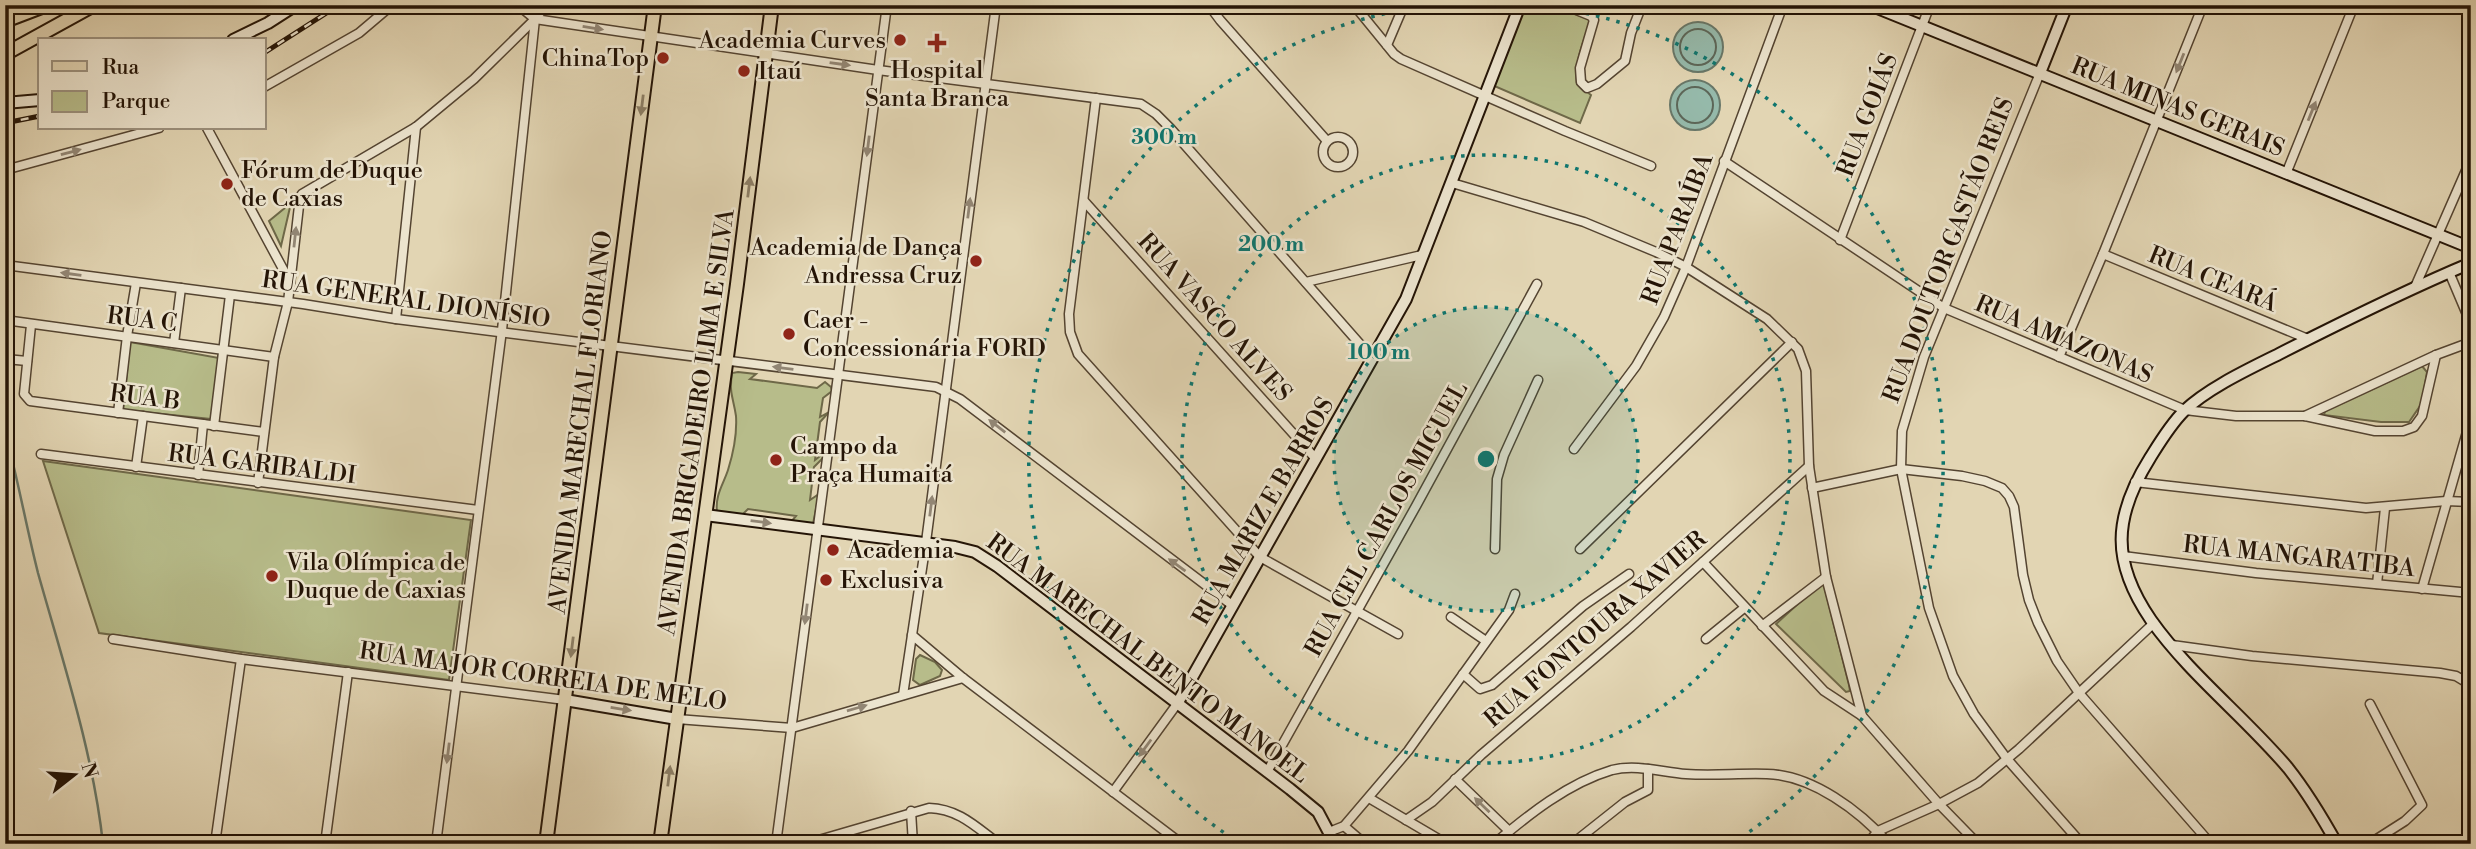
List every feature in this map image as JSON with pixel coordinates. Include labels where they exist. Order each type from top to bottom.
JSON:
[{"type":"main road","points":[[5,54],[94,5]]},
{"type":"main road","name":"AVENIDA MARECHAL FLORIANO","points":[[546,844],[655,5]]},
{"type":"main road","name":"AVENIDA BRIGADEIRO LIMA E SILVA","points":[[660,844],[737,284],[772,5]]},
{"type":"main road","points":[[5,21],[43,6]]},
{"type":"street","points":[[237,38],[296,5]]},
{"type":"street","points":[[266,87],[359,33],[392,5]]},
{"type":"street","points":[[518,5],[536,19],[878,70],[1141,104],[1156,114],[1373,359]]},
{"type":"street","points":[[258,483],[274,357],[288,302],[298,201],[302,194],[416,127],[474,79],[547,5]]},
{"type":"street","points":[[776,844],[887,5]]},
{"type":"street","points":[[903,695],[926,542],[996,5]]},
{"type":"street","points":[[1214,5],[1214,12],[1220,20],[1327,141]]},
{"type":"street","points":[[1354,5],[1401,59],[1651,166]]},
{"type":"street","points":[[1387,45],[1404,5]]},
{"type":"street","name":"RUA MARIZ E BARROS","points":[[1113,792],[1177,704],[1406,299],[1520,5]]},
{"type":"street","points":[[1564,5],[1591,16],[1594,20],[1580,68],[1581,82],[1587,88],[1597,84],[1625,61],[1631,33],[1642,5]]},
{"type":"street","name":"RUA PARAÍBA","points":[[1574,449],[1647,350],[1686,267],[1783,5]]},
{"type":"street","name":"RUA MINAS GERAIS","points":[[1870,5],[2471,248]]},
{"type":"street","name":"RUA GOIÁS","points":[[1840,240],[1930,5]]},
{"type":"street","name":"RUA DOUTOR GASTÃO REIS","points":[[2067,5],[1924,357],[1905,416],[1901,469],[1930,608],[1942,650],[1964,697],[2007,760],[2082,844]]},
{"type":"street","points":[[2059,357],[2203,5]]},
{"type":"street","points":[[2286,174],[2354,5]]},
{"type":"street","points":[[2460,5],[2471,10]]},
{"type":"street","points":[[436,844],[502,330],[536,19]]},
{"type":"street","points":[[1096,98],[1069,314],[1072,343],[1090,367],[1260,557],[1398,634]]},
{"type":"street","points":[[5,103],[38,100]]},
{"type":"street","points":[[396,319],[416,127]]},
{"type":"street","points":[[5,170],[152,130]]},
{"type":"street","points":[[208,130],[290,282]]},
{"type":"street","points":[[2415,287],[2471,159]]},
{"type":"street","name":"RUA AMAZONAS","points":[[1724,161],[1944,308],[2185,410],[2236,416],[2305,415],[2375,431],[2396,432],[2414,427],[2422,416],[2436,355]]},
{"type":"street","points":[[1452,183],[1602,229],[1686,267],[1767,319],[1792,342],[1802,356],[1806,371],[1809,466],[1826,577],[1862,716]]},
{"type":"street","name":"RUA VASCO ALVES","points":[[1084,201],[1316,459]]},
{"type":"street","name":"RUA CEARÁ","points":[[2103,254],[2308,339]]},
{"type":"street","points":[[1306,282],[1422,255]]},
{"type":"street","points":[[2337,844],[2328,838],[2308,795],[2286,766],[2154,624],[2136,593],[2123,556],[2121,540],[2124,514],[2135,482],[2165,435],[2185,410],[2255,366],[2415,287],[2471,263]]},
{"type":"street","name":"RUA GENERAL DIONÍSIO","points":[[5,265],[396,319],[502,330],[925,385],[946,390],[1232,605]]},
{"type":"street","points":[[2449,272],[2471,324]]},
{"type":"street","points":[[118,413],[136,283]]},
{"type":"street","name":"RUA CEL CARLOS MIGUEL","points":[[1267,772],[1537,284]]},
{"type":"street","points":[[174,343],[181,288]]},
{"type":"street","points":[[214,426],[230,295]]},
{"type":"street","name":"RUA C","points":[[5,320],[274,357]]},
{"type":"street","points":[[6,359],[27,361],[31,325]]},
{"type":"street","points":[[1580,549],[1653,481],[1792,342]]},
{"type":"street","name":"RUA AMAZONAS","points":[[2305,415],[2436,355],[2471,342]]},
{"type":"street","name":"RUA B","points":[[27,361],[24,394],[30,401],[264,432]]},
{"type":"street","points":[[1495,549],[1497,479],[1504,455],[1538,380]]},
{"type":"street","points":[[136,467],[143,416]]},
{"type":"street","points":[[2421,589],[2471,418]]},
{"type":"street","points":[[198,475],[203,424]]},
{"type":"street","name":"RUA GARIBALDI","points":[[41,454],[478,510]]},
{"type":"street","name":"RUA FONTOURA XAVIER","points":[[1406,820],[1432,802],[1809,466]]},
{"type":"street","points":[[1812,488],[1901,469],[1933,471],[1985,481],[2003,488],[2014,507],[2029,600],[2057,661],[2079,693],[2211,844]]},
{"type":"street","points":[[2135,482],[2349,506],[2385,508],[2446,501],[2471,502]]},
{"type":"street","points":[[2377,584],[2385,508]]},
{"type":"street","name":"RUA MARECHAL BENTO MANOEL","points":[[705,515],[926,542],[965,549],[985,558],[1318,812],[1335,844]]},
{"type":"street","name":"RUA MANGARATIBA","points":[[2123,556],[2270,575],[2471,593]]},
{"type":"street","points":[[1703,562],[1824,691],[1862,716],[1978,844]]},
{"type":"street","points":[[1463,674],[1480,689],[1492,685],[1583,606],[1629,574]]},
{"type":"street","points":[[1762,626],[1826,577]]},
{"type":"street","points":[[1329,832],[1344,826],[1416,740],[1509,610],[1515,594]]},
{"type":"street","points":[[1706,639],[1744,608]]},
{"type":"street","points":[[1451,617],[1486,641]]},
{"type":"street","points":[[1867,844],[1878,831],[1978,783],[2007,760],[2154,624]]},
{"type":"street","points":[[912,635],[963,678],[1182,844]]},
{"type":"street","name":"RUA MAJOR CORREIA DE MELO","points":[[113,639],[241,659],[565,700],[677,719],[792,728],[963,678]]},
{"type":"street","points":[[2172,645],[2252,656],[2440,673],[2456,676],[2471,685]]},
{"type":"street","points":[[215,844],[241,659]]},
{"type":"street","points":[[326,844],[348,671]]},
{"type":"street","points":[[2369,844],[2405,821],[2422,804],[2370,704]]},
{"type":"street","points":[[1494,844],[1555,799],[1594,777],[1628,767],[1688,774],[1768,774],[1800,779],[1824,790],[1878,831],[1889,844]]},
{"type":"street","points":[[1576,843],[1625,802],[1648,790],[1648,769]]},
{"type":"street","points":[[1455,779],[1509,831]]},
{"type":"street","points":[[1369,799],[1447,844]]},
{"type":"street","points":[[805,844],[929,808],[945,808],[958,813],[999,844]]},
{"type":"street","points":[[912,811],[913,844]]},
{"type":"street","points":[[1344,826],[1365,844]]},
{"type":"green space","points":[[1524,5],[1552,5],[1591,20],[1577,68],[1577,84],[1591,95],[1580,123],[1492,85]]},
{"type":"green space","points":[[291,203],[281,246],[269,221]]},
{"type":"green space","points":[[130,342],[219,358],[211,419],[123,410]]},
{"type":"green space","points":[[2422,366],[2427,372],[2422,403],[2409,422],[2381,422],[2324,415],[2325,411]]},
{"type":"green space","points":[[732,373],[756,374],[750,379],[817,388],[825,382],[831,387],[832,391],[823,398],[820,417],[829,412],[820,422],[815,460],[824,453],[814,467],[810,500],[819,494],[813,524],[791,522],[796,516],[748,509],[741,516],[717,512],[718,495],[728,470],[734,443],[736,416],[731,380]]},
{"type":"green space","name":"Vila Olímpica de Duque de Caxias","points":[[43,461],[471,520],[449,680],[99,633]]},
{"type":"green space","points":[[1823,581],[1849,685],[1850,691],[1846,692],[1776,624]]},
{"type":"green space","points":[[920,655],[935,662],[942,670],[940,676],[920,685],[913,680],[916,659]]},
{"type":"water","points":[[1698,22],[1716,29],[1723,47],[1716,65],[1698,72],[1680,65],[1673,47],[1680,29]]},
{"type":"water","points":[[1695,80],[1713,87],[1720,105],[1713,123],[1695,130],[1677,123],[1670,105],[1677,87]]},
{"type":"waterway","points":[[5,432],[38,573],[85,741],[103,844]]},
{"type":"railway","points":[[266,52],[339,5]]},
{"type":"railway","points":[[5,123],[38,116]]},
{"type":"place","name":"Academia Curves","points":[[900,40]]},
{"type":"place","name":"Hospital Santa Branca","points":[[937,43]]},
{"type":"place","name":"ChinaTop","points":[[663,58]]},
{"type":"place","name":"Itaú","points":[[744,71]]},
{"type":"place","name":"Fórum de Duque de Caxias","points":[[227,184]]},
{"type":"place","name":"Academia de Dança Andressa Cruz","points":[[976,261]]},
{"type":"place","name":"Caer - Concessionária FORD","points":[[789,334]]},
{"type":"place","name":"Campo da Praça Humaitá","points":[[776,460]]},
{"type":"place","name":"Academia","points":[[833,550]]},
{"type":"place","name":"Vila Olímpica de Duque de Caxias","points":[[272,576]]},
{"type":"place","name":"Exclusiva","points":[[826,580]]}]
